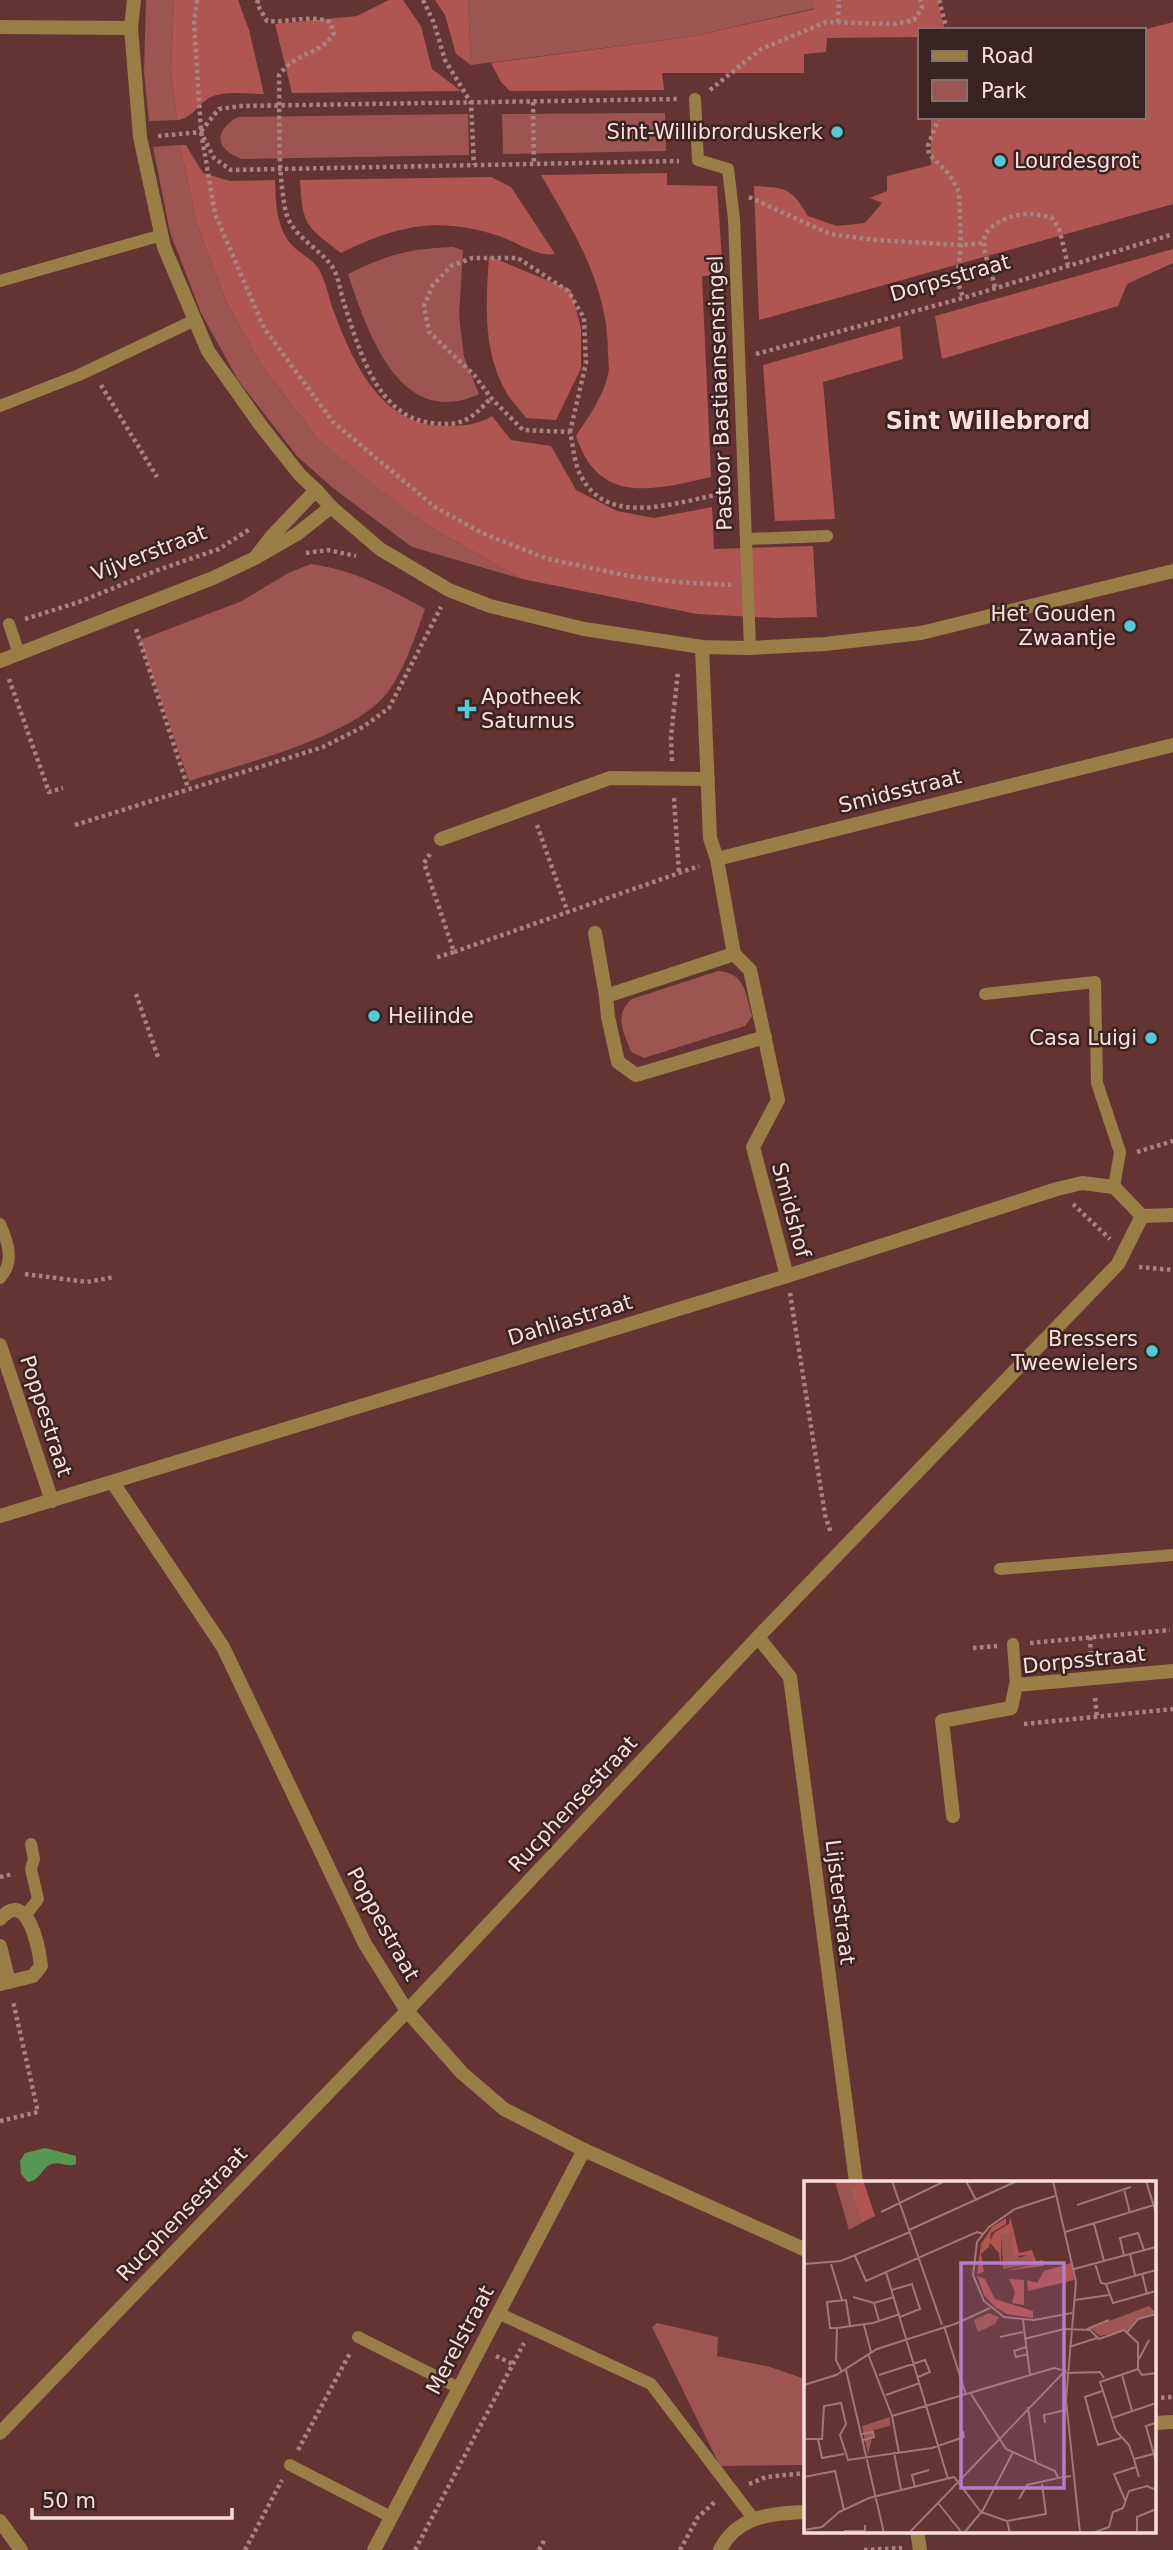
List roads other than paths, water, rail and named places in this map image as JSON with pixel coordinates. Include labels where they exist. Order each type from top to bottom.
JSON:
[{"type":"street","points":[[134,0],[131,29],[140,137],[164,247],[208,351],[262,427],[300,475],[331,507],[380,550],[449,590],[490,606],[584,629],[702,647],[750,648],[825,644],[921,633],[1173,571]]},
{"type":"street","points":[[0,27],[131,29]]},
{"type":"street","points":[[255,558],[316,490]]},
{"type":"street","points":[[0,661],[173,594],[255,558],[296,534],[331,507]]},
{"type":"street","points":[[702,647],[710,838],[716,859]]},
{"type":"street","name":"Smidsstraat","points":[[716,859],[1173,745]]},
{"type":"street","points":[[441,839],[610,778],[708,779]]},
{"type":"street","name":"Smidshof","points":[[716,859],[734,954],[750,970],[778,1100],[752,1147],[787,1276]]},
{"type":"street","points":[[595,933],[618,1062],[636,1074],[765,1037]]},
{"type":"street","points":[[606,996],[734,954]]},
{"type":"street","name":"Dahliastraat","points":[[0,1516],[787,1276],[1051,1191],[1082,1183],[1114,1187]]},
{"type":"street","points":[[1114,1187],[1142,1216],[1173,1215]]},
{"type":"street","name":"Rucphensestraat","points":[[0,2432],[408,2011],[758,1637],[1118,1264],[1142,1216]]},
{"type":"street","name":"Poppestraat","points":[[0,1345],[52,1501]]},
{"type":"street","name":"Poppestraat","points":[[113,1483],[223,1647],[365,1944],[408,2011],[462,2073],[504,2109],[584,2150],[804,2249]]},
{"type":"street","name":"Lijsterstraat","points":[[758,1637],[790,1676],[856,2181]]},
{"type":"street","name":"Dorpsstraat","points":[[953,1816],[942,1721],[1011,1708],[1016,1685],[1173,1671]]},
{"type":"street","points":[[0,1919],[10,1912],[19,1912],[26,1916],[31,1923],[41,1966],[38,1972],[33,1976],[4,1983],[0,1946]]},
{"type":"street","name":"Merelstraat","points":[[374,2550],[584,2150]]},
{"type":"street","points":[[720,2550],[733,2531],[753,2518],[804,2512]]},
{"type":"street","points":[[0,2521],[21,2550]]},
{"type":"lane","name":"Pastoor Bastiaansensingel","points":[[695,99],[698,160],[728,169],[731,188],[750,648]]},
{"type":"lane","points":[[0,281],[162,235]]},
{"type":"lane","points":[[0,406],[93,369],[195,320]]},
{"type":"lane","points":[[747,539],[827,536]]},
{"type":"lane","points":[[9,624],[19,654]]},
{"type":"lane","points":[[985,993],[1096,982],[1097,1083],[1120,1152],[1114,1187]]},
{"type":"lane","points":[[0,1224],[7,1239],[9,1259],[3,1275]]},
{"type":"lane","points":[[1000,1569],[1173,1555]]},
{"type":"lane","points":[[1013,1644],[1016,1685]]},
{"type":"lane","points":[[26,1916],[38,1899],[31,1869],[34,1859],[31,1844]]},
{"type":"lane","points":[[498,2313],[651,2384],[753,2518]]},
{"type":"lane","points":[[358,2337],[459,2388]]},
{"type":"lane","points":[[290,2465],[391,2517]]},
{"type":"place","name":"Sint-Willibrorduskerk","points":[[837,132]]},
{"type":"place","name":"Lourdesgrot","points":[[1000,161]]},
{"type":"place","name":"Het Gouden Zwaantje","points":[[1130,626]]},
{"type":"place","name":"Apotheek Saturnus","points":[[467,709]]},
{"type":"place","name":"Heilinde","points":[[374,1016]]},
{"type":"place","name":"Casa Luigi","points":[[1151,1038]]},
{"type":"place","name":"Bressers Tweewielers","points":[[1152,1351]]},
{"type":"district","name":"Sint Willebrord","points":[[988,421]]}]
